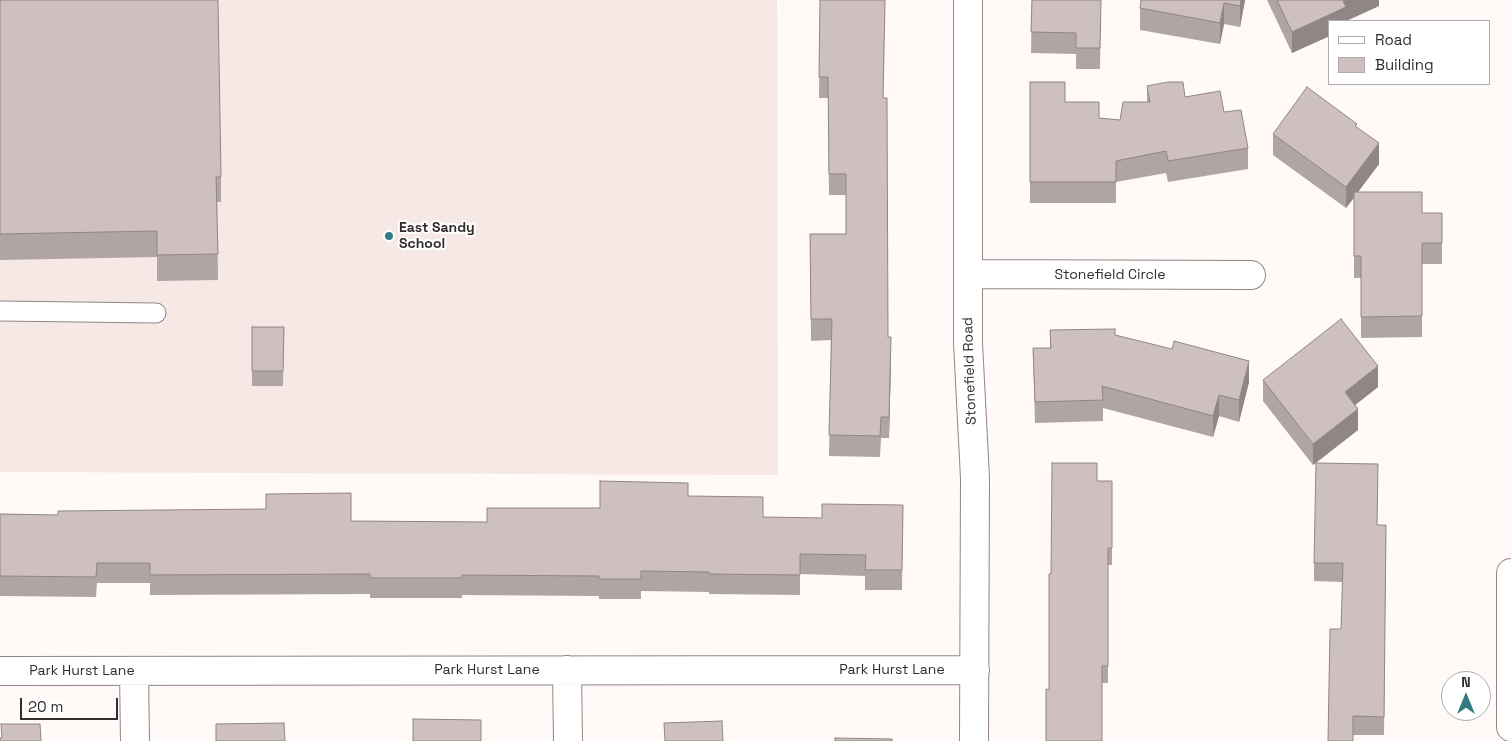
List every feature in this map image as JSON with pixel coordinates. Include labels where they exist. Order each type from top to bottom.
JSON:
[{"type":"street","name":"Stonefield Road","points":[[968,0],[968,343],[975,478],[974,741]]},
{"type":"street","name":"Stonefield Circle","points":[[968,274],[1251,275]]},
{"type":"street","points":[[1511,573],[1511,727]]},
{"type":"street","points":[[568,670],[568,741]]},
{"type":"street","name":"Park Hurst Lane","points":[[0,671],[974,670]]},
{"type":"street","points":[[134,671],[135,741]]},
{"type":"lane","points":[[0,312],[156,313]]},
{"type":"shaded area","name":"East Sandy School","points":[[0,0],[777,0],[778,475],[0,472]]},
{"type":"building","points":[[0,0],[218,0],[221,177],[216,177],[218,254],[157,255],[157,231],[0,234]]},
{"type":"building","points":[[820,0],[885,0],[883,98],[887,98],[888,337],[891,337],[889,417],[881,417],[880,436],[829,435],[832,319],[811,319],[810,234],[846,234],[846,174],[829,174],[828,77],[819,77]]},
{"type":"building","points":[[1032,0],[1101,0],[1100,48],[1076,48],[1076,33],[1031,32]]},
{"type":"building","points":[[1141,0],[1241,0],[1240,6],[1224,3],[1220,23],[1140,8]]},
{"type":"building","points":[[1277,0],[1346,0],[1343,1],[1346,7],[1292,32]]},
{"type":"building","points":[[1030,82],[1065,82],[1065,102],[1099,102],[1099,118],[1120,120],[1123,102],[1150,102],[1147,86],[1168,82],[1183,82],[1185,97],[1220,91],[1224,112],[1241,110],[1248,148],[1168,161],[1166,151],[1116,161],[1116,182],[1030,182]]},
{"type":"building","points":[[1307,87],[1379,143],[1346,187],[1273,134]]},
{"type":"building","points":[[1354,192],[1422,192],[1422,213],[1442,213],[1442,243],[1422,243],[1422,316],[1361,317],[1361,256],[1354,256]]},
{"type":"building","points":[[1341,319],[1378,366],[1345,392],[1358,409],[1313,444],[1263,380]]},
{"type":"building","points":[[252,327],[284,327],[283,371],[252,371]]},
{"type":"building","points":[[1115,329],[1115,335],[1172,349],[1174,341],[1249,361],[1239,400],[1219,395],[1213,416],[1102,386],[1103,400],[1035,402],[1033,348],[1051,348],[1050,330]]},
{"type":"building","points":[[1052,463],[1097,463],[1097,481],[1112,481],[1112,548],[1108,548],[1108,666],[1102,666],[1102,741],[1046,741],[1046,689],[1049,690],[1049,574],[1051,574]]},
{"type":"building","points":[[1316,463],[1378,464],[1377,525],[1386,525],[1384,717],[1353,716],[1353,741],[1328,741],[1330,629],[1341,629],[1343,563],[1314,563]]},
{"type":"building","points":[[600,481],[688,483],[688,496],[763,497],[763,517],[822,518],[822,504],[903,505],[902,570],[865,570],[866,555],[800,554],[800,575],[641,571],[641,579],[599,579],[599,576],[462,575],[462,578],[370,578],[370,574],[150,575],[150,563],[97,563],[96,577],[0,576],[0,514],[58,515],[58,511],[266,509],[266,494],[351,493],[351,521],[487,522],[487,508],[600,508]]},
{"type":"building","points":[[413,719],[481,720],[481,741],[413,741]]},
{"type":"building","points":[[722,721],[723,741],[665,741],[664,723]]},
{"type":"building","points":[[284,723],[285,741],[216,741],[216,724]]},
{"type":"building","points":[[1,724],[40,724],[41,741],[0,741],[0,738],[2,738]]},
{"type":"building","points":[[835,738],[892,739],[892,741],[835,741]]},
{"type":"place","name":"East Sandy School","points":[[389,236]]}]
